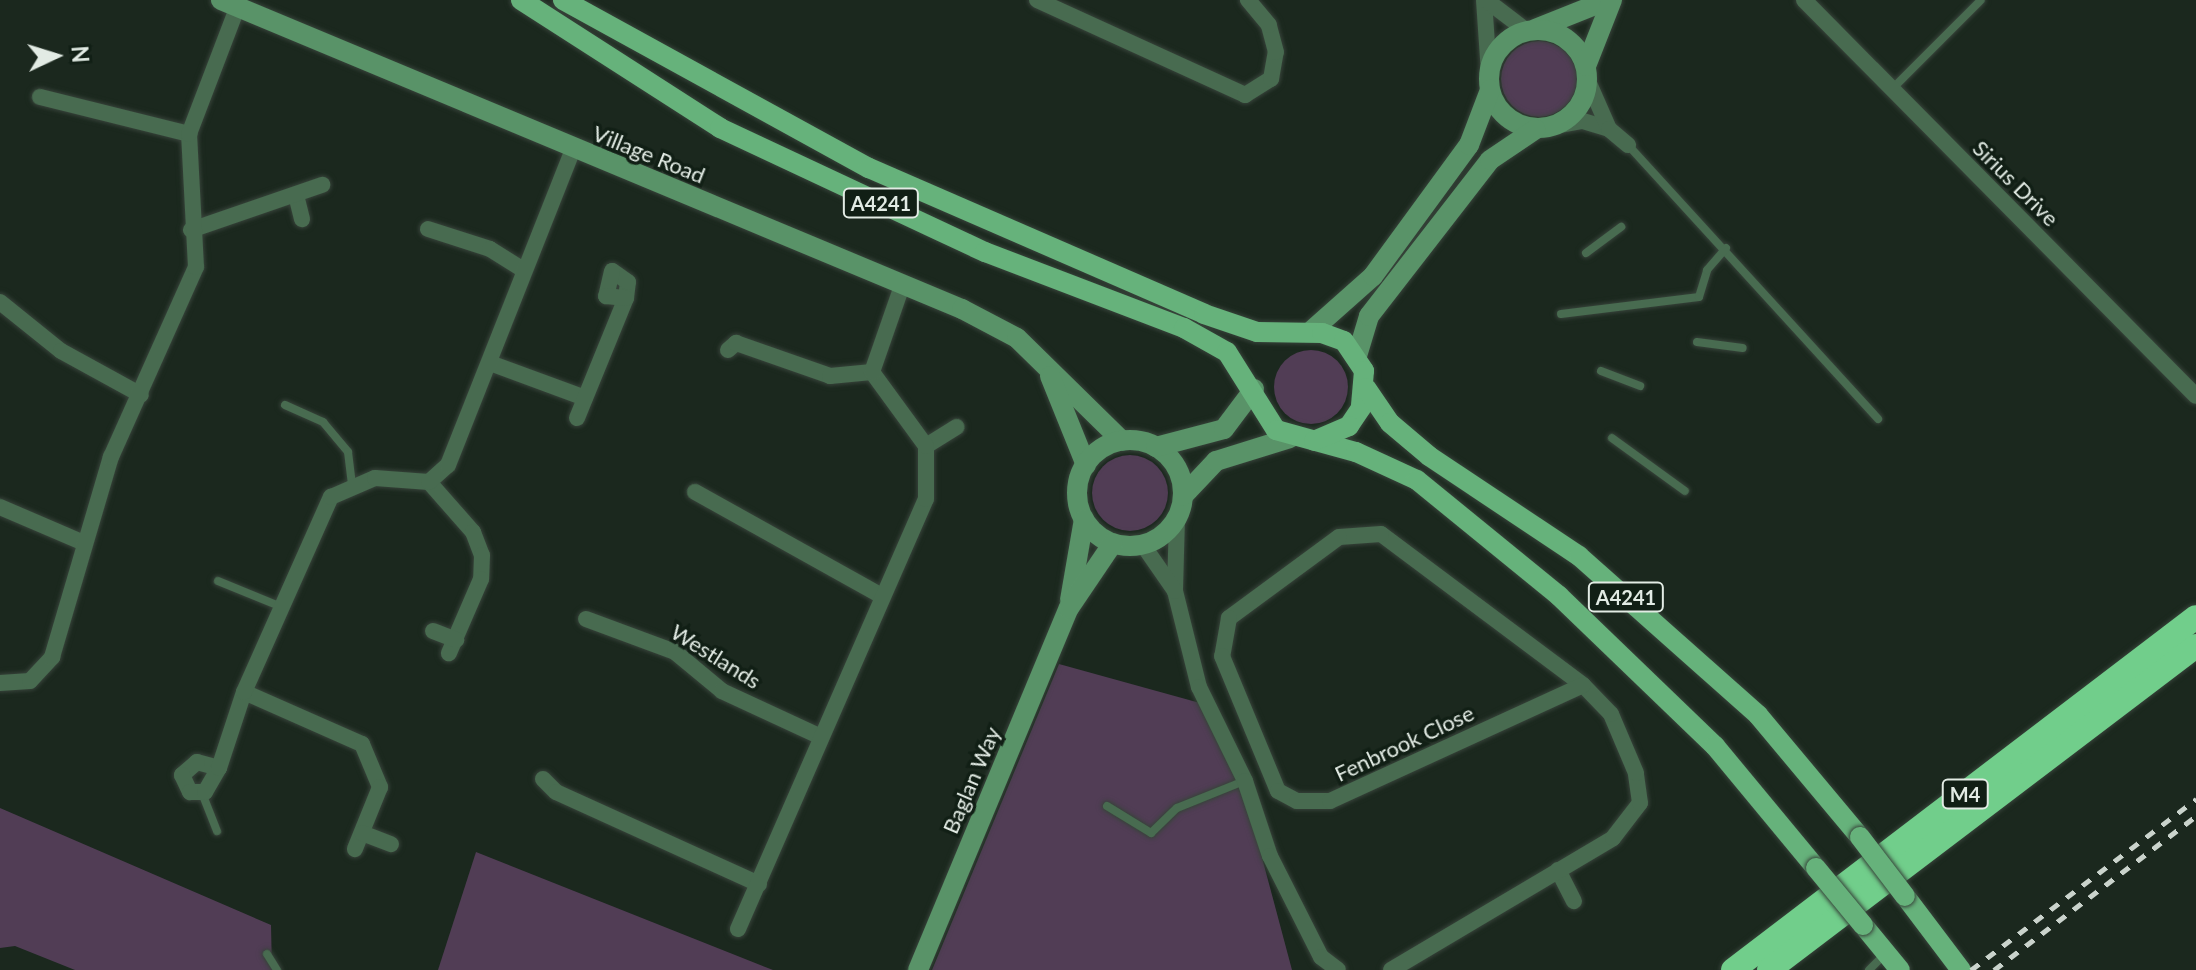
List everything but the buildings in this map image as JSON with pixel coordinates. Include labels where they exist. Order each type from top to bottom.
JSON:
[{"type":"highway","name":"M4","points":[[1733,970],[2196,617]]},
{"type":"highway","name":"M4","points":[[1769,970],[2196,646]]},
{"type":"main road","name":"A4241","points":[[521,0],[720,128],[985,252],[1184,328],[1227,352],[1254,389],[1265,419],[1300,440],[1371,457],[1417,480],[1559,596],[1715,746],[1894,963]]},
{"type":"main road","name":"A4241","points":[[563,0],[869,168],[1204,314],[1257,332],[1310,332],[1335,336],[1357,356],[1366,388],[1420,448],[1579,556],[1758,715],[1860,837],[1961,970]]},
{"type":"main road","points":[[1300,440],[1349,426],[1366,388]]},
{"type":"street","points":[[1037,0],[1245,95],[1271,79],[1276,52],[1269,25],[1248,0]]},
{"type":"street","points":[[1485,0],[1529,30],[1565,38],[1587,74],[1609,129]]},
{"type":"street","points":[[1485,0],[1489,82],[1506,117],[1545,127],[1583,121],[1609,129],[1628,145]]},
{"type":"street","points":[[1310,332],[1345,307],[1381,264],[1469,145],[1489,82],[1509,39],[1610,0]]},
{"type":"street","points":[[1357,356],[1369,316],[1490,160],[1545,127],[1571,116],[1610,0]]},
{"type":"street","name":"Sirius Drive","points":[[1804,0],[2196,396]]},
{"type":"street","points":[[0,683],[30,681],[52,657],[84,543],[141,395],[196,267],[191,230],[189,134],[229,3]]},
{"type":"street","name":"Village Road","points":[[229,3],[573,150],[903,283],[1017,338],[1122,441]]},
{"type":"street","points":[[40,97],[189,134]]},
{"type":"street","points":[[219,768],[197,762],[182,775],[190,792],[202,792],[219,768],[244,692],[285,609],[331,497],[352,483],[429,482],[448,465],[573,150]]},
{"type":"street","points":[[191,230],[322,185]]},
{"type":"street","points":[[296,195],[302,219]]},
{"type":"street","points":[[428,229],[490,249],[524,270]]},
{"type":"street","points":[[872,372],[903,283]]},
{"type":"street","points":[[577,418],[626,298]]},
{"type":"street","points":[[0,302],[61,351],[141,395]]},
{"type":"street","points":[[728,350],[736,343],[830,376],[872,372]]},
{"type":"street","points":[[490,363],[585,398]]},
{"type":"street","name":"Village Road","points":[[1048,369],[1086,465]]},
{"type":"street","points":[[738,929],[926,499],[926,446],[872,372]]},
{"type":"street","points":[[1177,518],[1143,545],[1113,543],[1084,519],[1078,492],[1086,465],[1122,441],[1156,447],[1224,429],[1254,389]]},
{"type":"street","points":[[926,446],[957,427]]},
{"type":"street","points":[[1300,440],[1216,461],[1183,496],[1177,518],[1175,591],[1199,687],[1245,781],[1270,856],[1321,957],[1338,970]]},
{"type":"street","points":[[1156,447],[1176,468],[1183,496]]},
{"type":"street","points":[[429,482],[473,532],[482,555],[481,579],[452,646],[433,631]]},
{"type":"street","points":[[695,492],[882,596]]},
{"type":"street","points":[[0,507],[84,543]]},
{"type":"street","name":"Baglan Way","points":[[1069,608],[1084,519]]},
{"type":"street","name":"Fenbrook Close","points":[[1391,970],[1613,838],[1640,803],[1636,773],[1611,714],[1583,685],[1381,534],[1360,532],[1339,537],[1245,602],[1229,618],[1222,656],[1278,791],[1297,801],[1330,801],[1583,685]]},
{"type":"street","name":"Baglan Way","points":[[918,970],[1069,608],[1113,543]]},
{"type":"street","points":[[1143,545],[1175,591]]},
{"type":"street","name":"Westlands","points":[[586,619],[675,652],[722,691],[821,737]]},
{"type":"street","points":[[244,692],[362,744],[380,787],[358,841],[391,844]]},
{"type":"street","points":[[543,779],[556,792],[759,884]]},
{"type":"street","points":[[1558,870],[1574,901]]},
{"type":"lane","points":[[1892,89],[1981,0]]},
{"type":"lane","points":[[1628,145],[1726,248],[1878,419]]},
{"type":"lane","points":[[1586,253],[1621,227]]},
{"type":"lane","points":[[1561,314],[1699,297],[1707,270],[1726,248]]},
{"type":"lane","points":[[1697,342],[1743,348]]},
{"type":"lane","points":[[1601,371],[1640,386]]},
{"type":"lane","points":[[285,405],[323,422],[348,452],[352,483]]},
{"type":"lane","points":[[1612,438],[1685,491]]},
{"type":"lane","points":[[218,581],[285,609]]},
{"type":"lane","points":[[1107,806],[1151,833],[1177,808],[1245,781]]},
{"type":"lane","points":[[202,792],[217,831]]},
{"type":"lane","points":[[267,954],[277,970]]},
{"type":"lane","points":[[1869,970],[1894,963]]},
{"type":"shaded area","points":[[1547,41],[1560,47],[1571,58],[1577,79],[1575,94],[1560,111],[1547,117],[1531,117],[1518,111],[1503,94],[1501,71],[1507,58],[1524,43]]},
{"type":"shaded area","points":[[1304,350],[1318,350],[1332,356],[1342,366],[1348,387],[1342,408],[1332,418],[1318,424],[1304,424],[1290,418],[1280,408],[1274,394],[1274,380],[1280,366],[1290,356]]},
{"type":"shaded area","points":[[1123,455],[1137,455],[1151,461],[1162,472],[1168,493],[1165,508],[1157,520],[1137,531],[1123,531],[1109,525],[1098,514],[1092,500],[1092,486],[1098,472],[1109,461]]},
{"type":"shaded area","points":[[1059,664],[1200,703],[1241,779],[1292,970],[932,970]]},
{"type":"shaded area","points":[[0,808],[271,925],[272,970],[75,970],[15,946],[0,948]]},
{"type":"shaded area","points":[[476,852],[773,970],[438,970]]},
{"type":"railway","points":[[1971,970],[2196,799]]},
{"type":"railway","points":[[1994,970],[2196,816]]}]
